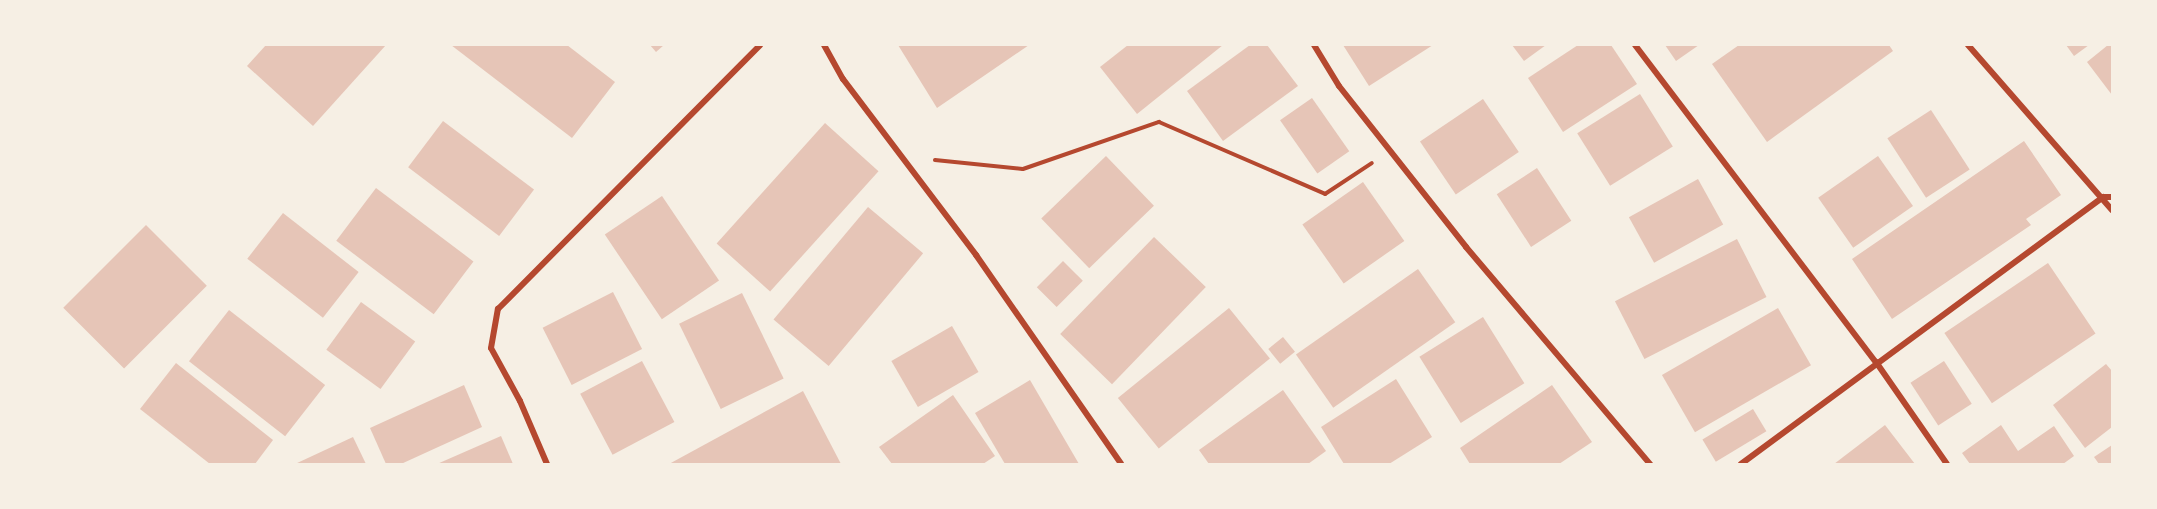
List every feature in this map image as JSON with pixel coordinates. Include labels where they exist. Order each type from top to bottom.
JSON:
[{"type":"street","points":[[547,464],[520,401],[491,348],[498,309],[760,45]]},
{"type":"street","points":[[824,45],[843,79],[903,156],[1121,464]]},
{"type":"street","points":[[1314,45],[1339,86],[1390,151],[1650,464]]},
{"type":"street","points":[[1635,45],[1876,362],[1947,464]]},
{"type":"street","points":[[1968,45],[2112,210]]},
{"type":"street","points":[[1741,464],[1876,362],[2103,197],[2112,197]]},
{"type":"path","points":[[903,156],[1023,169],[1159,122],[1325,194],[1390,151]]},
{"type":"building","points":[[266,45],[386,45],[313,126],[247,66]]},
{"type":"building","points":[[451,45],[567,45],[615,82],[572,138]]},
{"type":"building","points":[[650,45],[664,45],[656,52]]},
{"type":"building","points":[[898,45],[1029,45],[937,108]]},
{"type":"building","points":[[1128,45],[1223,45],[1137,114],[1100,67]]},
{"type":"building","points":[[1250,45],[1267,45],[1298,86],[1223,141],[1187,91]]},
{"type":"building","points":[[1343,45],[1433,45],[1369,86]]},
{"type":"building","points":[[1512,45],[1546,45],[1524,61]]},
{"type":"building","points":[[1578,45],[1611,45],[1637,84],[1563,132],[1528,78]]},
{"type":"building","points":[[1665,45],[1699,45],[1676,61]]},
{"type":"building","points":[[1739,45],[1889,45],[1893,51],[1767,142],[1712,64]]},
{"type":"building","points":[[2066,45],[2089,45],[2074,56]]},
{"type":"building","points":[[2108,45],[2112,45],[2112,95],[2087,62]]},
{"type":"building","points":[[1640,94],[1673,147],[1610,186],[1577,133]]},
{"type":"building","points":[[1312,98],[1349,151],[1317,174],[1280,120]]},
{"type":"building","points":[[1483,99],[1519,152],[1456,195],[1420,141]]},
{"type":"building","points":[[1931,110],[1970,170],[1926,198],[1887,138]]},
{"type":"building","points":[[443,121],[534,190],[499,236],[408,167]]},
{"type":"building","points":[[825,123],[879,171],[770,292],[717,243]]},
{"type":"building","points":[[2024,141],[2061,195],[2026,219],[2031,225],[1892,319],[1852,259]]},
{"type":"building","points":[[1106,156],[1154,206],[1089,268],[1041,219]]},
{"type":"building","points":[[1878,156],[1913,206],[1853,248],[1818,198]]},
{"type":"building","points":[[1537,168],[1571,221],[1531,247],[1497,194]]},
{"type":"building","points":[[1698,179],[1723,224],[1654,263],[1629,217]]},
{"type":"building","points":[[1363,182],[1404,241],[1344,283],[1302,224]]},
{"type":"building","points":[[376,188],[473,261],[434,314],[336,241]]},
{"type":"building","points":[[662,196],[719,281],[662,319],[605,235]]},
{"type":"building","points":[[868,207],[923,253],[829,366],[774,320]]},
{"type":"building","points":[[283,213],[359,272],[323,318],[247,259]]},
{"type":"building","points":[[146,225],[207,286],[124,369],[63,308]]},
{"type":"building","points":[[1154,237],[1206,287],[1112,384],[1060,334]]},
{"type":"building","points":[[1737,239],[1767,297],[1644,359],[1615,301]]},
{"type":"building","points":[[1063,261],[1083,281],[1057,307],[1037,287]]},
{"type":"building","points":[[2048,263],[2096,333],[1992,403],[1944,333]]},
{"type":"building","points":[[1418,269],[1455,322],[1333,408],[1296,354]]},
{"type":"building","points":[[613,292],[642,349],[572,385],[543,328]]},
{"type":"building","points":[[742,293],[784,378],[721,409],[679,324]]},
{"type":"building","points":[[361,302],[415,341],[381,389],[326,350]]},
{"type":"building","points":[[1229,308],[1270,359],[1159,449],[1118,398]]},
{"type":"building","points":[[1778,308],[1811,365],[1695,432],[1662,375]]},
{"type":"building","points":[[229,310],[325,385],[285,436],[189,361]]},
{"type":"building","points":[[1483,317],[1524,383],[1461,423],[1419,357]]},
{"type":"building","points":[[952,326],[978,372],[918,407],[891,361]]},
{"type":"building","points":[[1283,337],[1295,352],[1280,364],[1268,349]]},
{"type":"building","points":[[642,361],[674,422],[613,455],[580,394]]},
{"type":"building","points":[[1944,361],[1972,404],[1938,426],[1910,383]]},
{"type":"building","points":[[176,363],[273,440],[255,464],[210,464],[140,409]]},
{"type":"building","points":[[2106,364],[2112,371],[2112,427],[2085,448],[2053,405]]},
{"type":"building","points":[[1396,379],[1432,437],[1389,464],[1344,464],[1321,427]]},
{"type":"building","points":[[1030,380],[1079,464],[1005,464],[975,413]]},
{"type":"building","points":[[464,385],[482,427],[401,464],[386,464],[370,428]]},
{"type":"building","points":[[1552,385],[1592,442],[1559,464],[1470,464],[1460,448]]},
{"type":"building","points":[[1283,390],[1326,451],[1308,464],[1209,464],[1199,450]]},
{"type":"building","points":[[803,391],[841,464],[669,464]]},
{"type":"building","points":[[953,395],[995,456],[983,464],[892,464],[879,447]]},
{"type":"building","points":[[1753,409],[1766,431],[1716,462],[1702,439]]},
{"type":"building","points":[[1885,425],[1915,464],[1834,464]]},
{"type":"building","points":[[2001,425],[2018,451],[2054,426],[2074,456],[2063,464],[1970,464],[1962,453]]},
{"type":"building","points":[[501,436],[513,464],[437,464]]},
{"type":"building","points":[[353,437],[366,464],[295,464]]},
{"type":"building","points":[[2112,445],[2112,464],[2099,464],[2094,457]]}]
